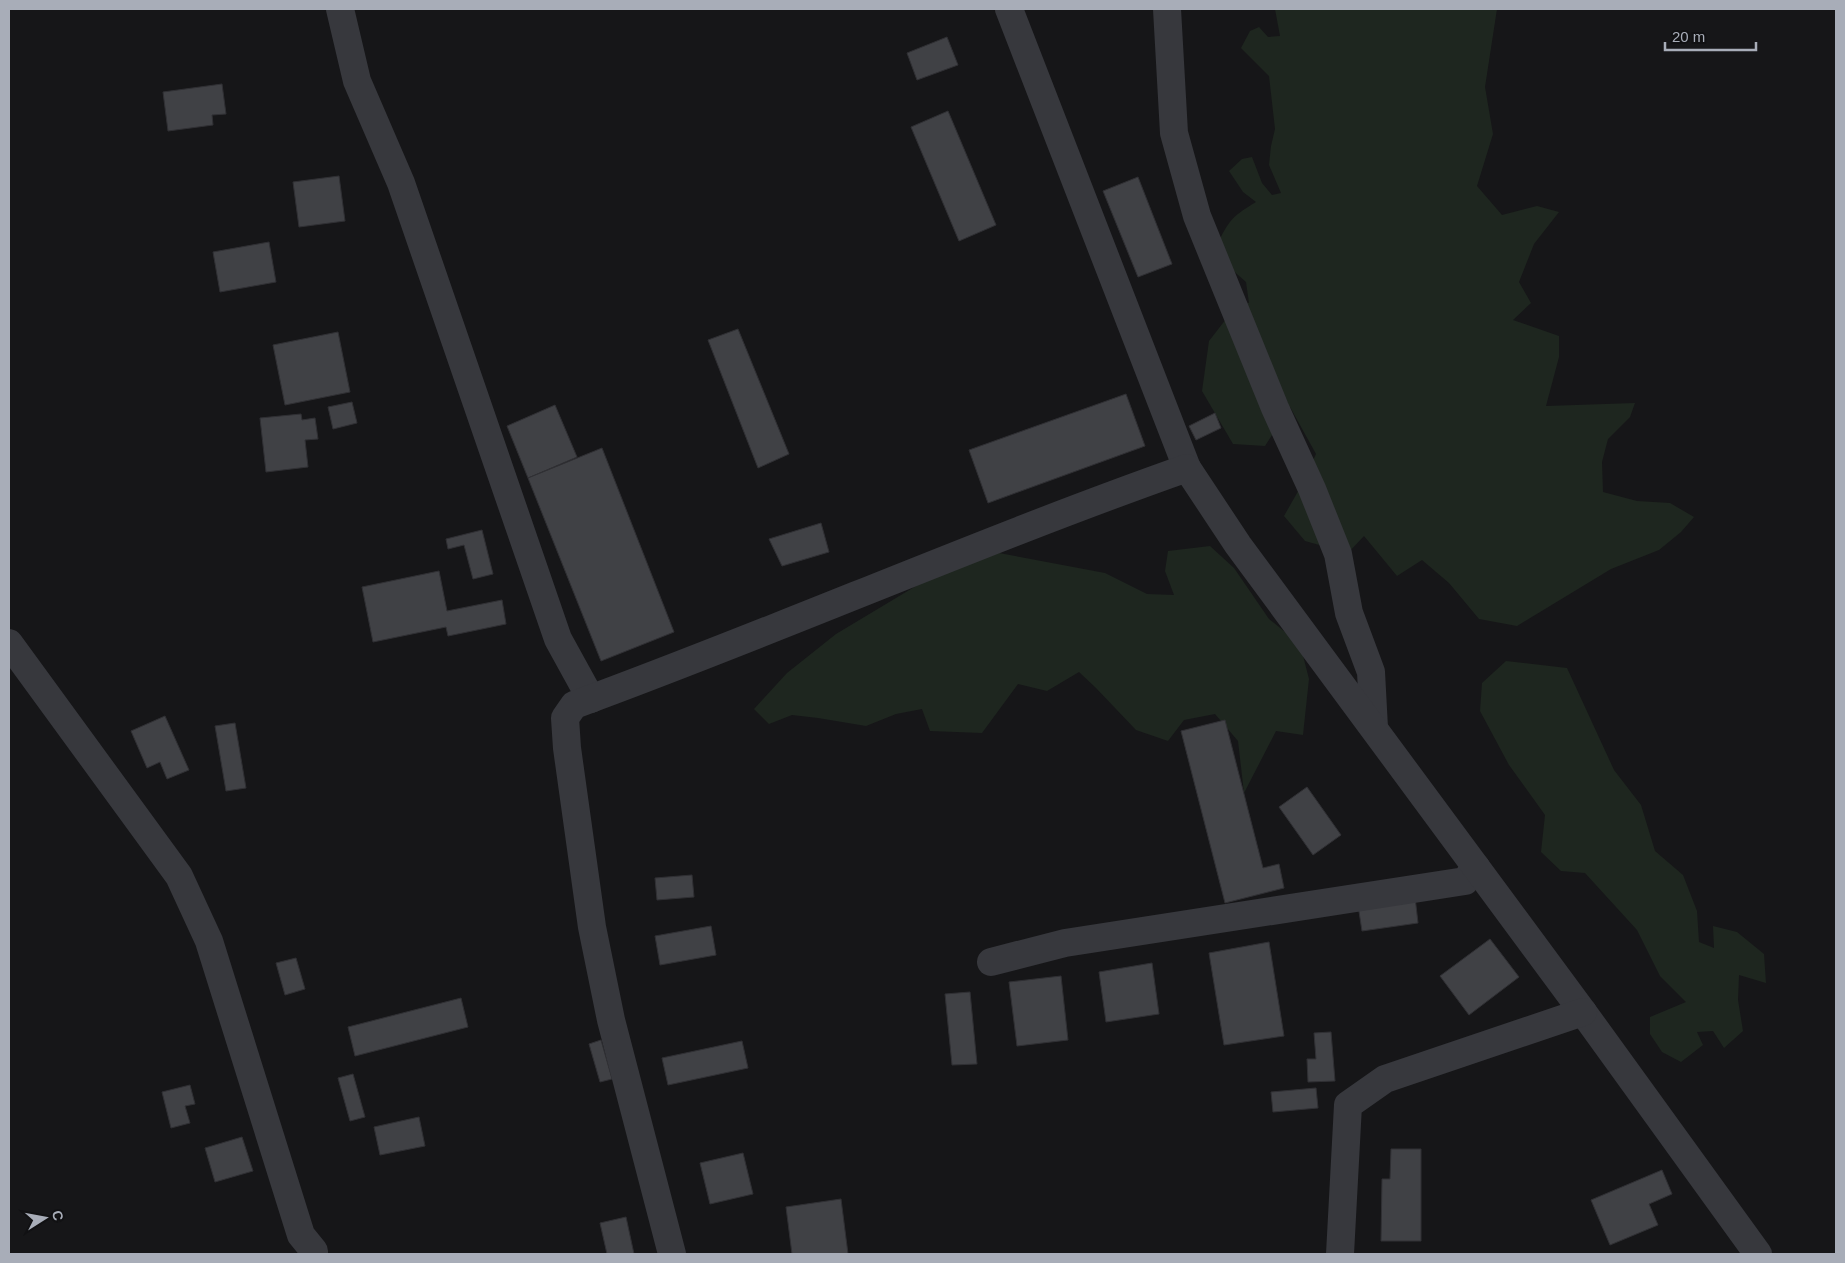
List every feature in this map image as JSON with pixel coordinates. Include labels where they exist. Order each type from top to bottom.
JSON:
[{"type":"street","points":[[340,9],[357,81],[401,184],[558,639],[591,699]]},
{"type":"street","points":[[1009,9],[1187,468],[1238,545],[1583,1012],[1758,1254]]},
{"type":"street","points":[[1167,9],[1174,133],[1198,216],[1275,408],[1312,489],[1338,554],[1349,613],[1371,672],[1374,728]]},
{"type":"street","points":[[672,1254],[611,1020],[592,927],[566,748],[565,718],[574,705],[759,635],[1106,496],[1187,468]]},
{"type":"street","points":[[9,643],[179,876],[209,941],[301,1235],[314,1253]]},
{"type":"street","points":[[991,962],[1065,944],[1465,881],[1476,867]]},
{"type":"street","points":[[1340,1254],[1348,1105],[1386,1079],[1583,1012]]},
{"type":"shaded area","points":[[1275,9],[1497,9],[1485,87],[1493,134],[1477,186],[1502,215],[1537,206],[1559,212],[1534,244],[1519,282],[1531,303],[1513,320],[1559,336],[1559,357],[1546,406],[1635,403],[1630,417],[1608,439],[1602,462],[1603,492],[1637,501],[1670,503],[1694,517],[1681,532],[1659,550],[1611,569],[1517,626],[1479,619],[1449,583],[1422,560],[1397,576],[1364,536],[1348,553],[1305,541],[1284,516],[1316,454],[1290,407],[1265,446],[1233,444],[1202,391],[1209,341],[1240,301],[1249,303],[1246,282],[1229,267],[1219,241],[1226,227],[1234,218],[1256,202],[1243,192],[1229,171],[1242,159],[1252,157],[1262,183],[1272,195],[1281,193],[1269,165],[1275,129],[1269,76],[1241,48],[1250,31],[1259,27],[1268,37],[1280,36]]},
{"type":"shaded area","points":[[1210,546],[1234,568],[1269,619],[1300,644],[1309,679],[1303,735],[1276,731],[1244,793],[1238,741],[1215,714],[1184,720],[1168,741],[1136,730],[1079,672],[1047,691],[1018,684],[982,733],[930,731],[922,709],[896,714],[866,726],[792,715],[769,724],[754,709],[787,673],[836,634],[931,577],[999,553],[1105,573],[1147,594],[1174,595],[1165,571],[1168,551]]},
{"type":"shaded area","points":[[1506,661],[1567,668],[1614,770],[1641,805],[1655,851],[1683,875],[1697,911],[1699,942],[1714,948],[1713,926],[1737,932],[1764,954],[1766,983],[1739,975],[1738,1000],[1743,1031],[1724,1048],[1713,1031],[1697,1032],[1703,1045],[1681,1062],[1662,1052],[1650,1034],[1650,1017],[1686,1002],[1660,976],[1637,930],[1585,873],[1561,871],[1541,852],[1545,815],[1509,765],[1480,711],[1482,683]]},
{"type":"building","points":[[947,37],[958,65],[917,80],[907,53]]},
{"type":"building","points":[[222,84],[226,114],[212,115],[213,125],[168,131],[163,92]]},
{"type":"building","points":[[948,111],[996,225],[959,241],[911,127]]},
{"type":"building","points":[[339,176],[345,221],[299,227],[293,182]]},
{"type":"building","points":[[1138,177],[1172,264],[1138,277],[1103,191]]},
{"type":"building","points":[[269,242],[276,282],[220,292],[213,252]]},
{"type":"building","points":[[738,329],[789,454],[758,468],[708,340]]},
{"type":"building","points":[[338,332],[350,392],[285,405],[273,345]]},
{"type":"building","points":[[1126,394],[1145,446],[988,503],[969,450]]},
{"type":"building","points":[[352,402],[357,423],[333,429],[328,407]]},
{"type":"building","points":[[555,405],[577,457],[528,478],[507,426]]},
{"type":"building","points":[[1215,413],[1221,428],[1196,440],[1189,426]]},
{"type":"building","points":[[301,414],[302,420],[315,418],[318,439],[305,440],[308,467],[266,472],[260,418]]},
{"type":"building","points":[[602,448],[674,632],[601,661],[528,478]]},
{"type":"building","points":[[821,523],[829,552],[782,566],[769,539]]},
{"type":"building","points":[[482,530],[493,574],[473,579],[464,545],[448,549],[446,539]]},
{"type":"building","points":[[439,571],[447,611],[502,600],[506,624],[448,636],[446,627],[373,642],[362,587]]},
{"type":"building","points":[[165,716],[189,770],[167,779],[160,762],[147,768],[131,731]]},
{"type":"building","points":[[1225,720],[1263,868],[1279,864],[1284,888],[1225,903],[1181,731]]},
{"type":"building","points":[[235,723],[246,788],[226,791],[215,726]]},
{"type":"building","points":[[1307,787],[1341,835],[1313,855],[1279,807]]},
{"type":"building","points":[[692,875],[694,897],[657,900],[655,878]]},
{"type":"building","points":[[1415,897],[1418,923],[1362,931],[1358,905]]},
{"type":"building","points":[[711,926],[716,955],[660,965],[655,936]]},
{"type":"building","points":[[1490,939],[1519,977],[1469,1015],[1440,976]]},
{"type":"building","points":[[1269,942],[1284,1036],[1224,1045],[1209,953]]},
{"type":"building","points":[[296,958],[305,989],[285,995],[276,963]]},
{"type":"building","points":[[1152,963],[1159,1014],[1106,1022],[1099,972]]},
{"type":"building","points":[[1061,976],[1068,1040],[1017,1046],[1009,982]]},
{"type":"building","points":[[970,992],[977,1064],[952,1065],[945,994]]},
{"type":"building","points":[[461,998],[468,1027],[355,1056],[348,1027]]},
{"type":"building","points":[[1331,1032],[1335,1081],[1308,1082],[1307,1059],[1316,1059],[1314,1033]]},
{"type":"building","points":[[601,1040],[612,1079],[600,1082],[589,1044]]},
{"type":"building","points":[[742,1041],[748,1068],[668,1085],[662,1058]]},
{"type":"building","points":[[353,1074],[365,1117],[350,1121],[338,1078]]},
{"type":"building","points":[[190,1085],[195,1104],[185,1106],[190,1123],[171,1128],[162,1092]]},
{"type":"building","points":[[1316,1088],[1318,1108],[1273,1112],[1271,1092]]},
{"type":"building","points":[[419,1117],[425,1146],[380,1155],[374,1127]]},
{"type":"building","points":[[242,1137],[253,1171],[215,1182],[205,1148]]},
{"type":"building","points":[[1391,1149],[1421,1149],[1421,1241],[1381,1241],[1382,1179],[1390,1179]]},
{"type":"building","points":[[743,1153],[753,1194],[710,1204],[700,1163]]},
{"type":"building","points":[[1662,1170],[1672,1194],[1649,1204],[1658,1225],[1610,1245],[1591,1200]]},
{"type":"building","points":[[841,1199],[848,1254],[792,1254],[786,1207]]},
{"type":"building","points":[[626,1217],[634,1254],[607,1254],[600,1223]]}]
